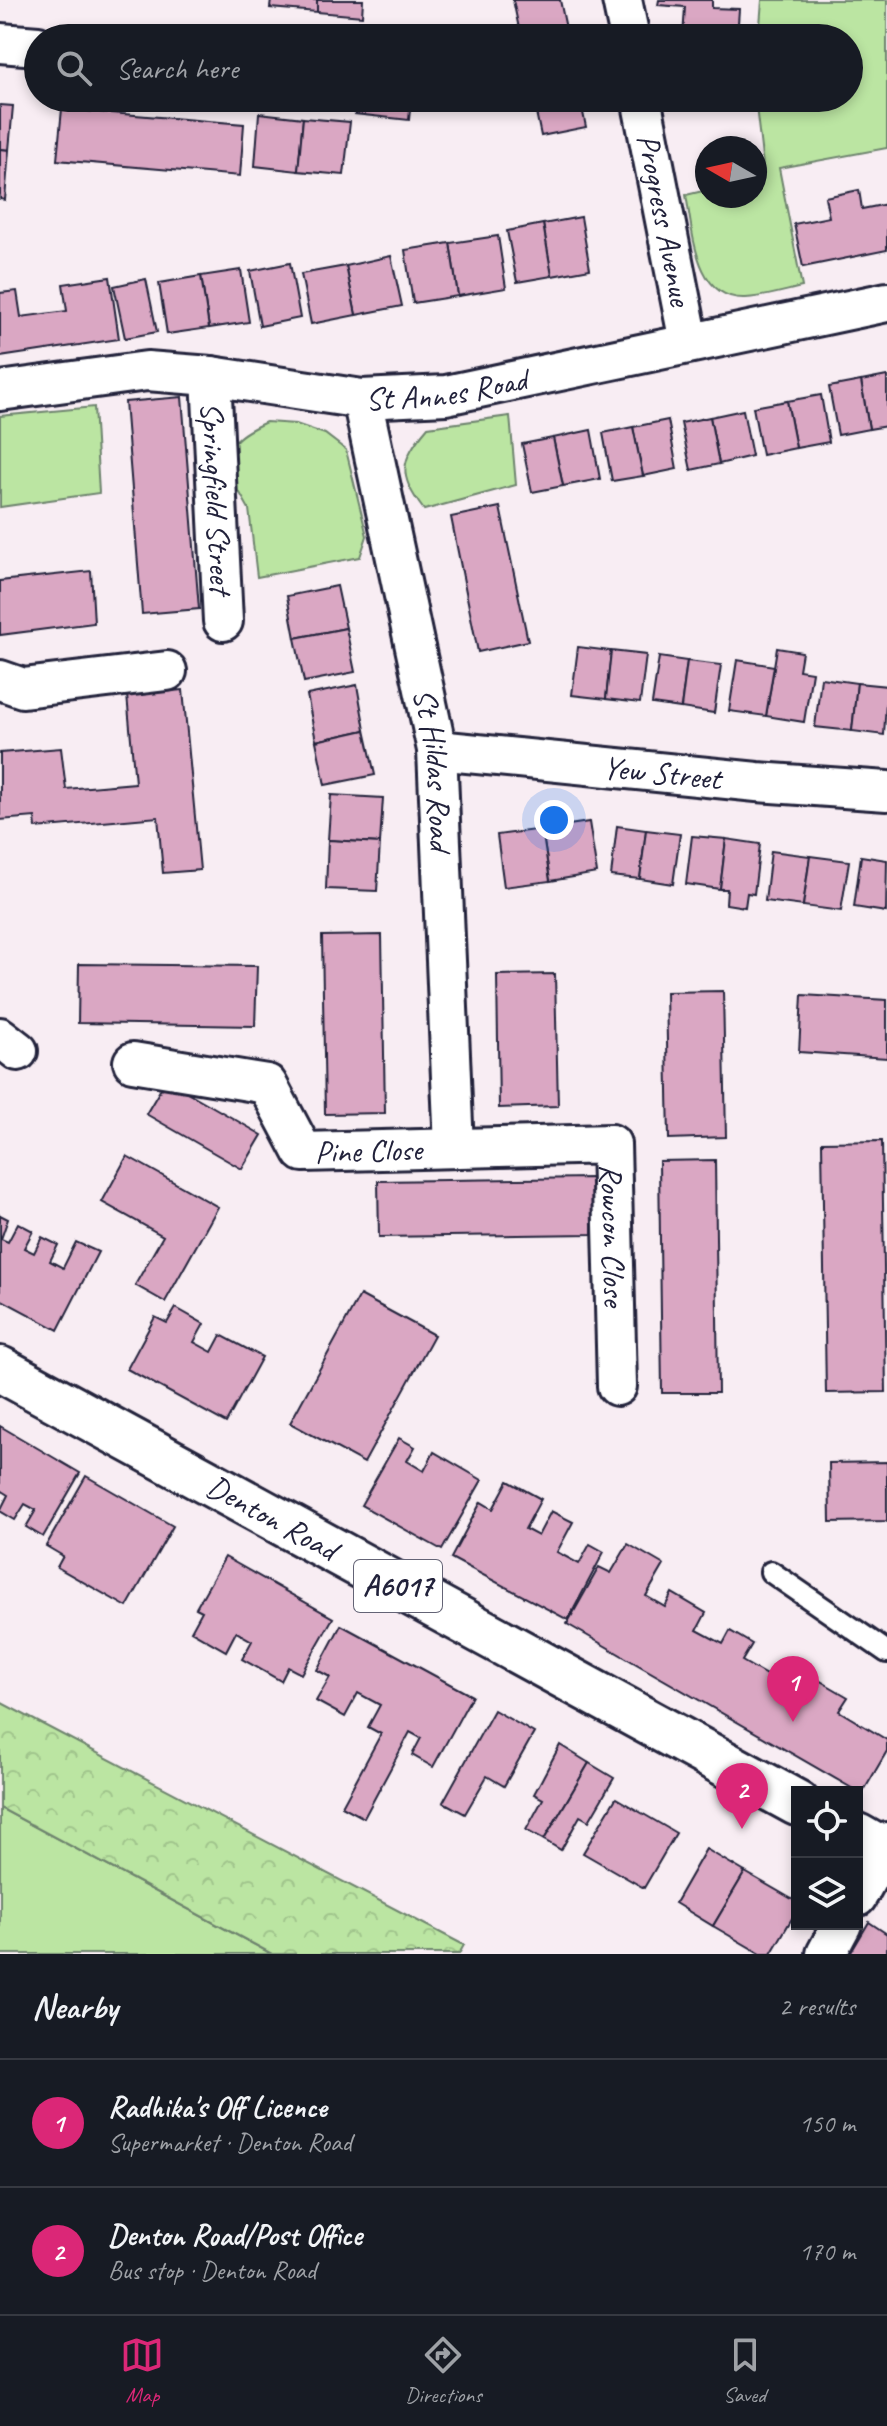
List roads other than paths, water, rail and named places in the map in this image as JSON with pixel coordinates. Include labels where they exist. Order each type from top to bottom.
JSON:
[{"type":"highway","name":"Denton Road","points":[[0,1369],[791,1800]]},
{"type":"street","points":[[622,0],[627,24]]},
{"type":"street","points":[[0,43],[24,45]]},
{"type":"street","name":"Progress Avenue","points":[[644,112],[689,342]]},
{"type":"street","name":"St Annes Road","points":[[0,391],[147,371],[211,376],[362,399],[446,395],[887,302]]},
{"type":"street","name":"Springfield Street","points":[[211,376],[223,621]]},
{"type":"street","name":"St Hildas Road","points":[[362,399],[437,750],[454,1148]]},
{"type":"street","points":[[0,680],[23,688],[167,671]]},
{"type":"street","name":"Yew Street","points":[[437,750],[757,782],[887,791]]},
{"type":"street","name":"Pine Close","points":[[133,1062],[267,1084],[303,1152],[454,1148]]},
{"type":"street","name":"Rowcon Close","points":[[454,1148],[611,1144],[617,1386]]},
{"type":"street","points":[[863,1882],[878,1845]]},
{"type":"street","points":[[826,1954],[839,1930]]},
{"type":"lane","points":[[771,1572],[887,1652]]},
{"type":"place","name":"Radhika's Off Licence","points":[[793,1722]]},
{"type":"place","name":"Denton Road/Post Office","points":[[742,1829]]}]
